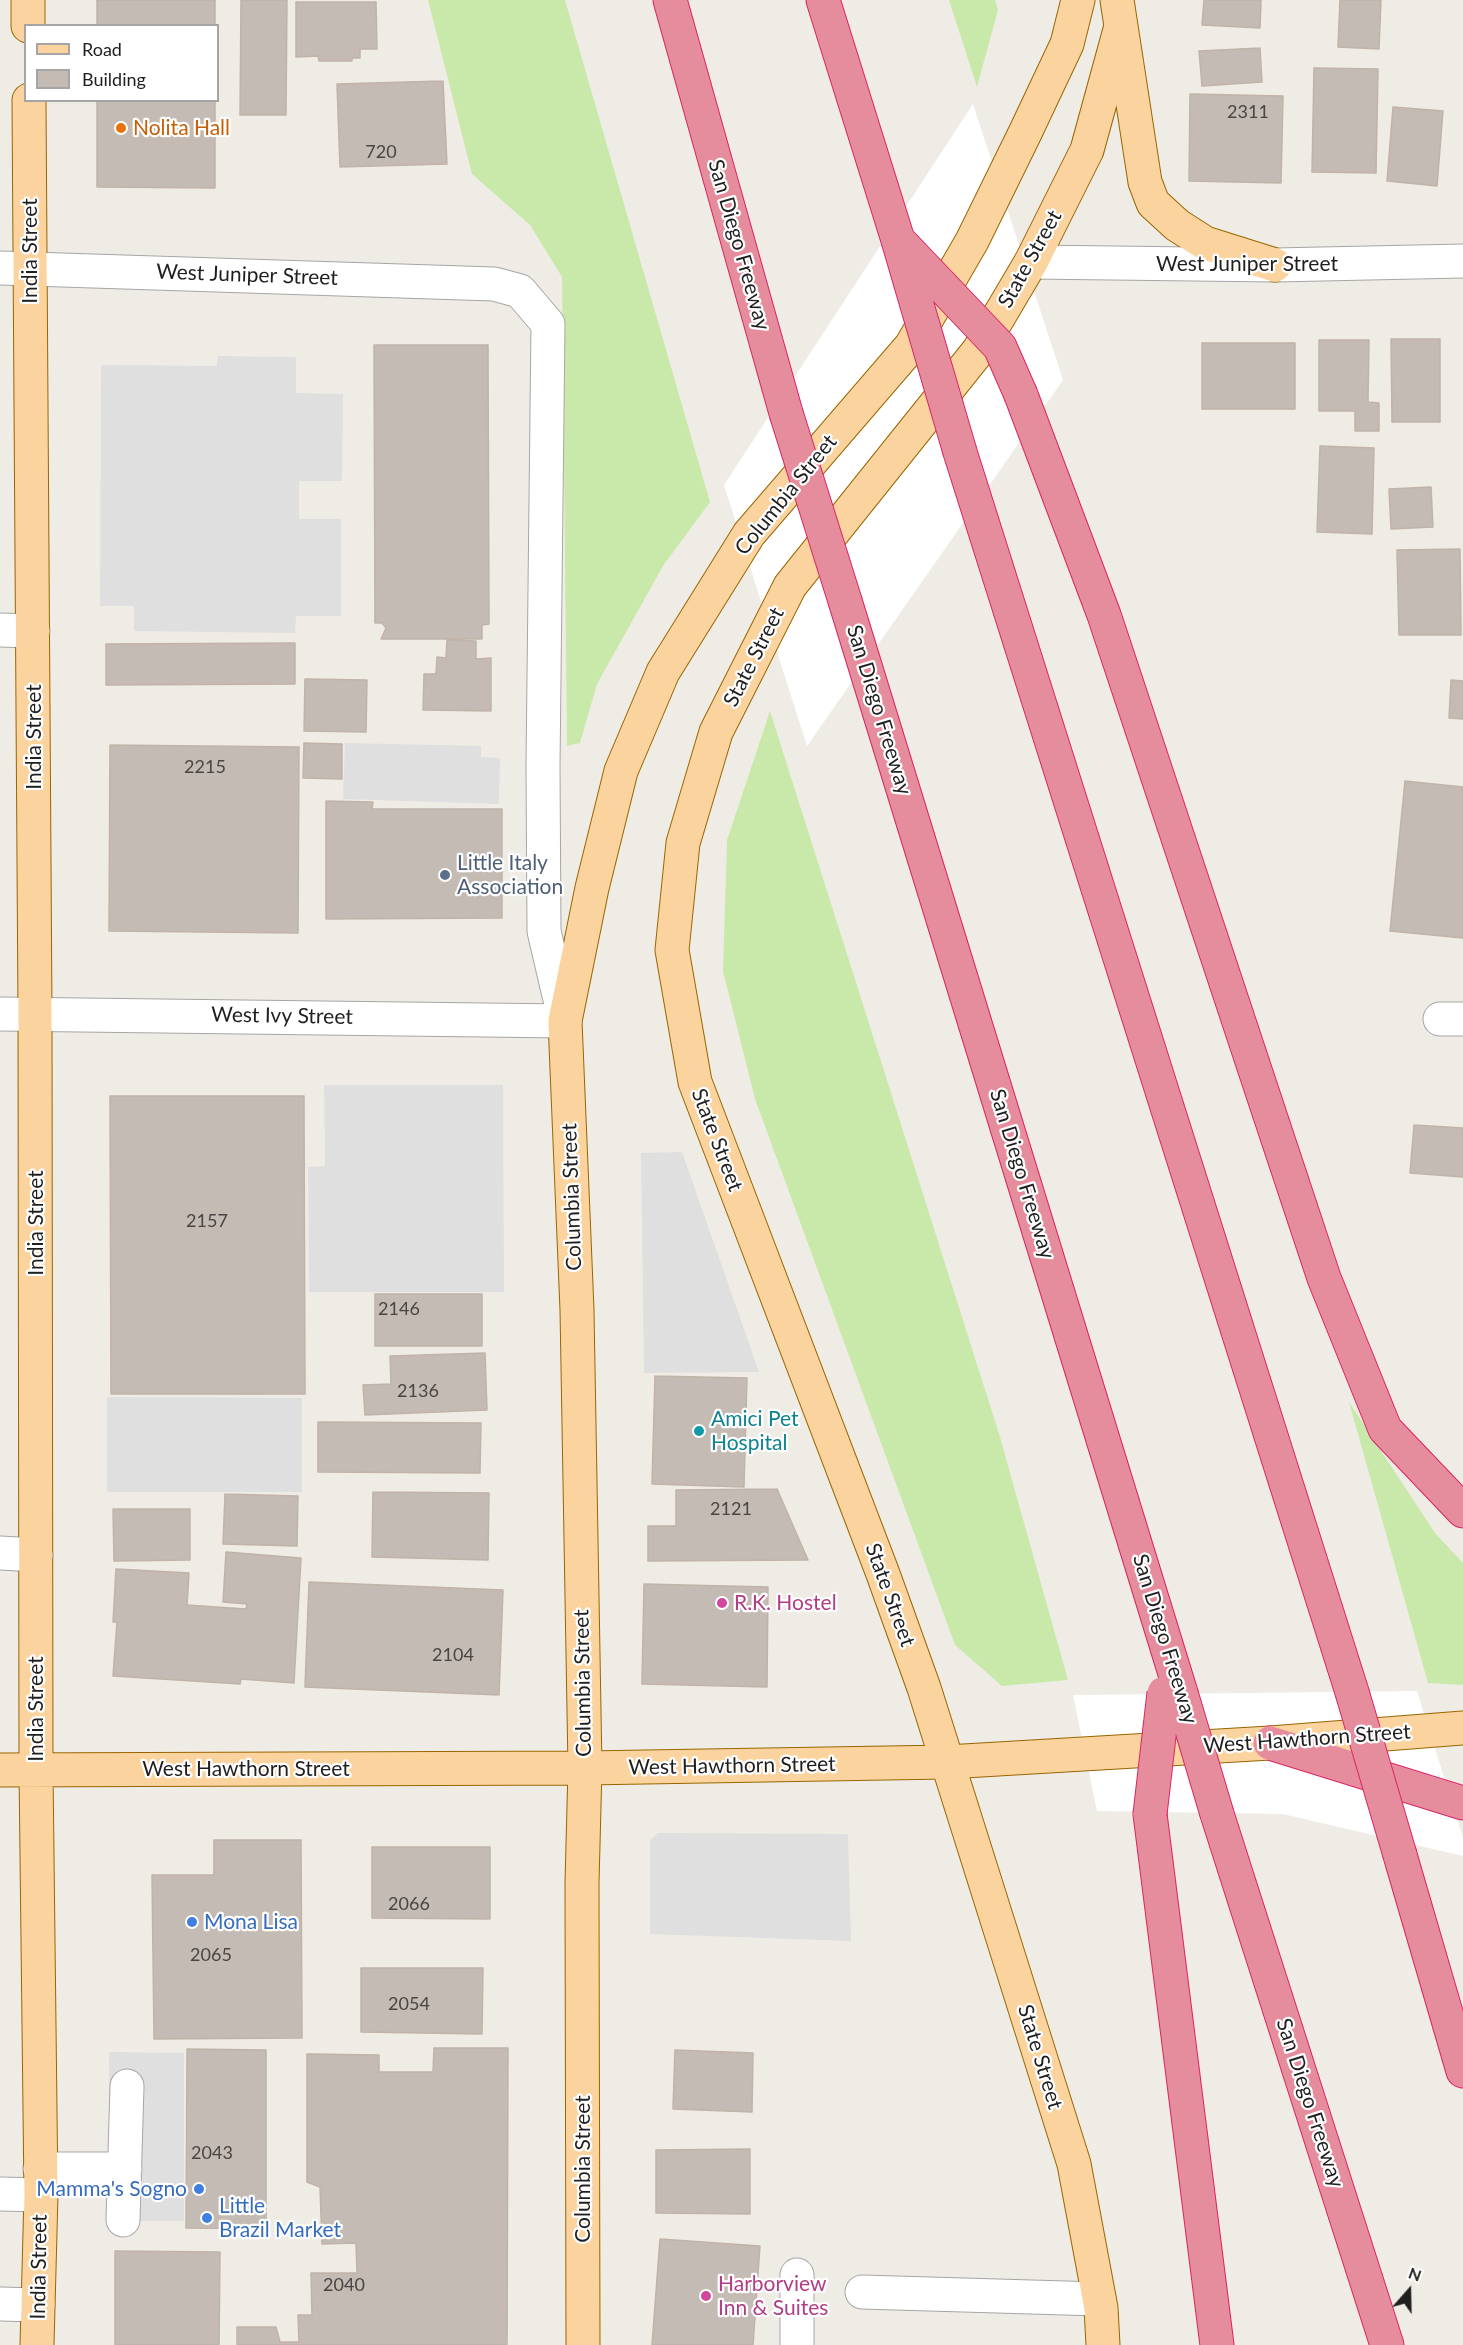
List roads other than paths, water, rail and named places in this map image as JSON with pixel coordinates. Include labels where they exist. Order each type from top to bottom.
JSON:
[{"type":"highway","name":"San Diego Freeway","points":[[670,0],[786,413],[1172,1657],[1172,1693],[1217,1814],[1387,2345]]},
{"type":"highway","points":[[823,0],[898,240],[960,452],[1352,1692],[1463,2071]]},
{"type":"highway","points":[[898,240],[1000,348],[1021,395],[1104,615],[1324,1278],[1385,1429],[1463,1511]]},
{"type":"highway","points":[[1172,1693],[1150,1814],[1216,2345]]},
{"type":"highway","points":[[1270,1743],[1463,1803]]},
{"type":"main road","points":[[28,0],[28,24]]},
{"type":"main road","name":"Columbia Street","points":[[583,2345],[582,1883],[585,1768],[577,1310],[565,1022],[592,888],[621,771],[663,672],[749,534],[911,346],[972,241],[1025,133],[1067,44],[1078,0]]},
{"type":"main road","points":[[1119,13],[1144,182],[1153,203],[1177,225],[1205,243],[1275,266]]},
{"type":"main road","name":"State Street","points":[[1103,2345],[1099,2299],[1074,2164],[924,1688],[883,1574],[694,1083],[672,950],[683,843],[716,732],[790,586],[979,350],[1031,262],[1088,150],[1119,13]]},
{"type":"main road","name":"India Street","points":[[29,102],[15,268],[33,631],[36,1770],[40,2182],[37,2345]]},
{"type":"main road","name":"West Hawthorn Street","points":[[0,1770],[585,1768],[947,1762],[1270,1743],[1463,1728]]},
{"type":"street","name":"West Juniper Street","points":[[1031,262],[1275,266],[1463,261]]},
{"type":"street","name":"West Juniper Street","points":[[15,268],[494,284]]},
{"type":"street","name":"Columbia Street","points":[[494,284],[520,291],[548,324],[543,766],[544,931],[565,1022]]},
{"type":"street","points":[[0,630],[33,631]]},
{"type":"street","name":"West Ivy Street","points":[[0,1014],[565,1022]]},
{"type":"street","points":[[0,1553],[36,1555]]},
{"type":"street","points":[[123,2220],[127,2086]]},
{"type":"street","points":[[0,2194],[40,2182],[125,2169]]},
{"type":"street","points":[[797,2275],[797,2345]]},
{"type":"street","points":[[862,2292],[1099,2299]]},
{"type":"street","points":[[0,2304],[38,2305]]},
{"type":"place","name":"Nolita Hall","points":[[121,128]]},
{"type":"place","name":"Little Italy Association","points":[[445,875]]},
{"type":"place","name":"Amici Pet Hospital","points":[[699,1431]]},
{"type":"place","name":"R.K. Hostel","points":[[722,1603]]},
{"type":"place","name":"Mona Lisa","points":[[192,1922]]},
{"type":"place","name":"Mamma's Sogno","points":[[199,2189]]},
{"type":"place","name":"Little Brazil Market","points":[[207,2218]]},
{"type":"place","name":"Harborview Inn & Suites","points":[[706,2296]]}]
